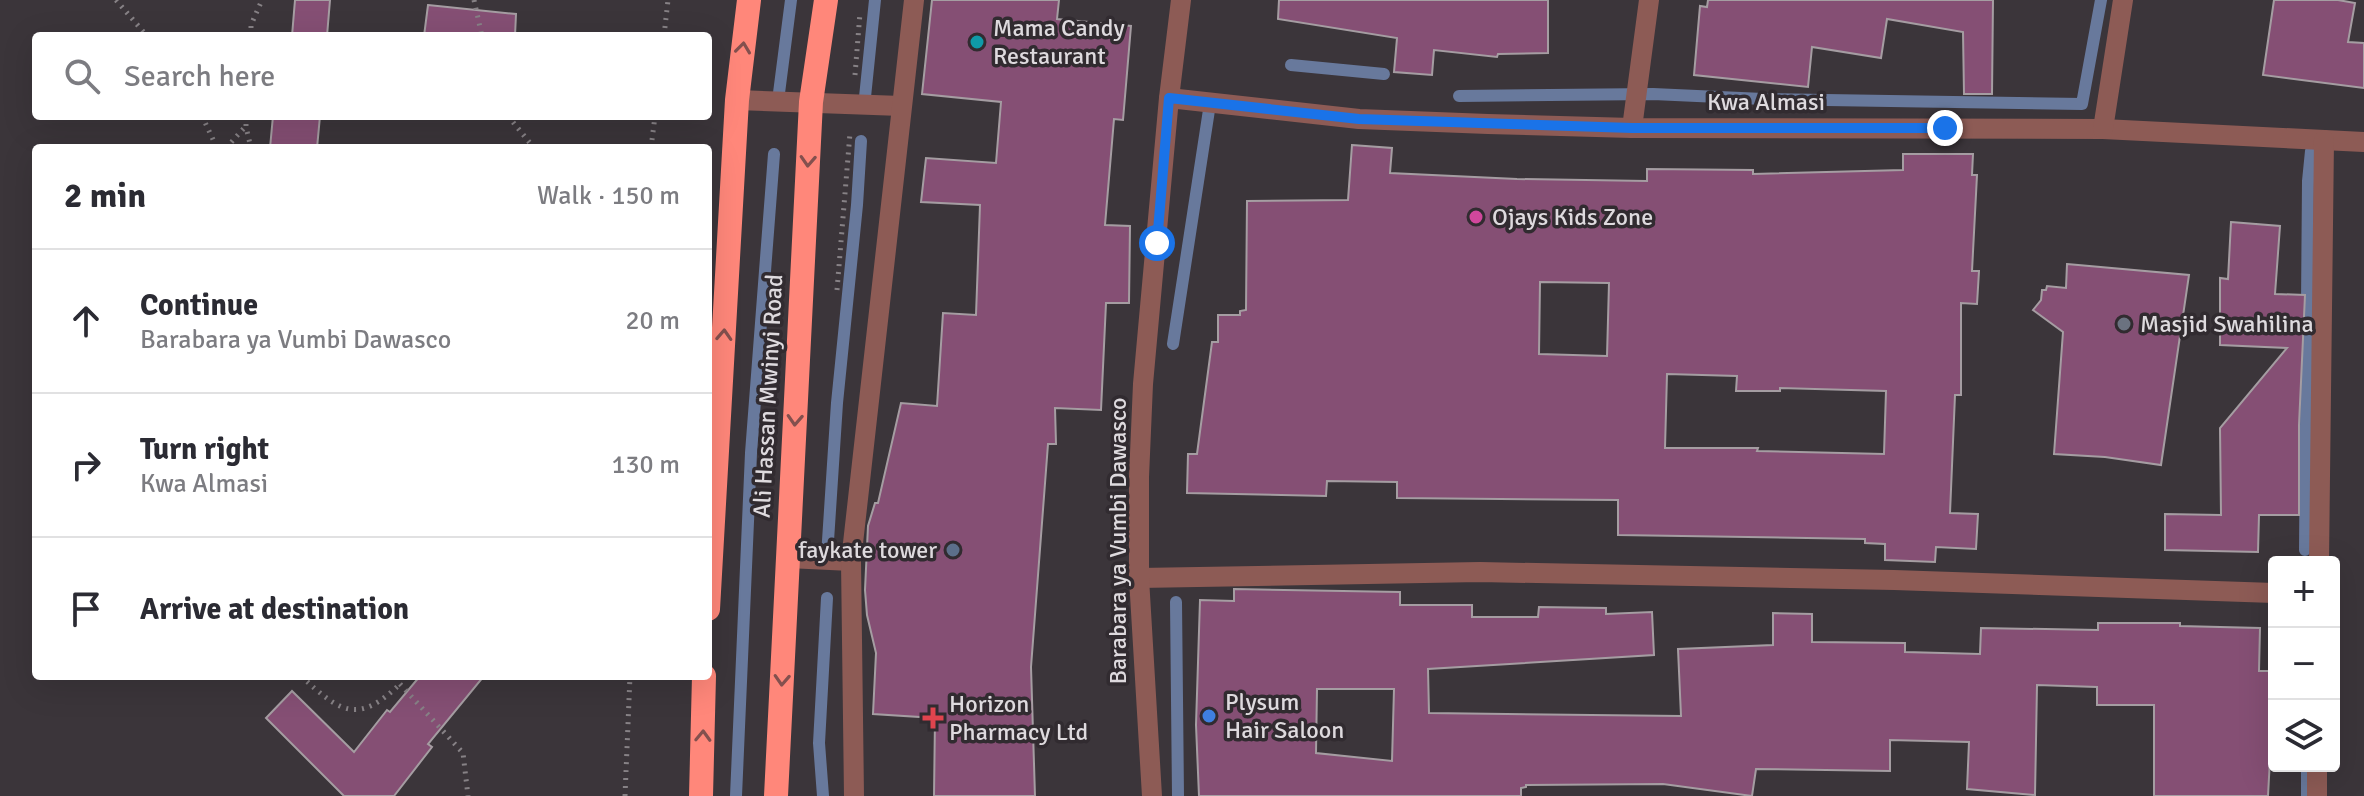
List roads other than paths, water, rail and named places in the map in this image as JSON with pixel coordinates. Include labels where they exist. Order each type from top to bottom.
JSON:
[{"type":"highway","name":"Ali Hassan Mwinyi Road","points":[[712,539],[737,100],[749,0]]},
{"type":"highway","name":"Ali Hassan Mwinyi Road","points":[[776,796],[811,102],[826,0]]},
{"type":"highway","points":[[701,796],[704,680]]},
{"type":"street","points":[[854,796],[851,561],[914,0]]},
{"type":"street","name":"Barabara ya Vumbi Dawasco","points":[[1152,796],[1139,578],[1139,477],[1143,384],[1181,0]]},
{"type":"street","points":[[1632,128],[1649,0]]},
{"type":"street","points":[[2103,129],[2123,0]]},
{"type":"street","name":"Kwa Almasi","points":[[1169,98],[1359,119],[1632,128],[2103,129],[2364,142]]},
{"type":"street","points":[[737,100],[901,106]]},
{"type":"street","points":[[2319,556],[2324,140]]},
{"type":"street","points":[[788,558],[851,561]]},
{"type":"street","points":[[1139,578],[1480,572],[1894,580],[2268,593]]},
{"type":"street","points":[[2317,772],[2317,796]]},
{"type":"waterway","points":[[779,93],[791,0]]},
{"type":"waterway","points":[[865,97],[875,0]]},
{"type":"waterway","points":[[1459,96],[1653,94],[1763,99],[2082,104],[2101,0]]},
{"type":"waterway","points":[[1291,65],[1384,74]]},
{"type":"waterway","points":[[1173,344],[1209,110]]},
{"type":"waterway","points":[[827,556],[837,403],[861,141]]},
{"type":"waterway","points":[[2305,550],[2308,181],[2311,151]]},
{"type":"waterway","points":[[736,796],[751,453],[774,154]]},
{"type":"waterway","points":[[823,796],[819,743],[827,598]]},
{"type":"waterway","points":[[1176,602],[1178,796]]},
{"type":"waterway","points":[[2307,772],[2307,796]]},
{"type":"place","name":"Mama Candy Restaurant","points":[[977,42]]},
{"type":"place","name":"Ojays Kids Zone","points":[[1476,217]]},
{"type":"place","name":"Masjid Swahilina","points":[[2124,324]]},
{"type":"place","name":"faykate tower","points":[[953,550]]},
{"type":"place","name":"Plysum Hair Saloon","points":[[1209,716]]},
{"type":"place","name":"Horizon Pharmacy Ltd","points":[[933,718]]}]
